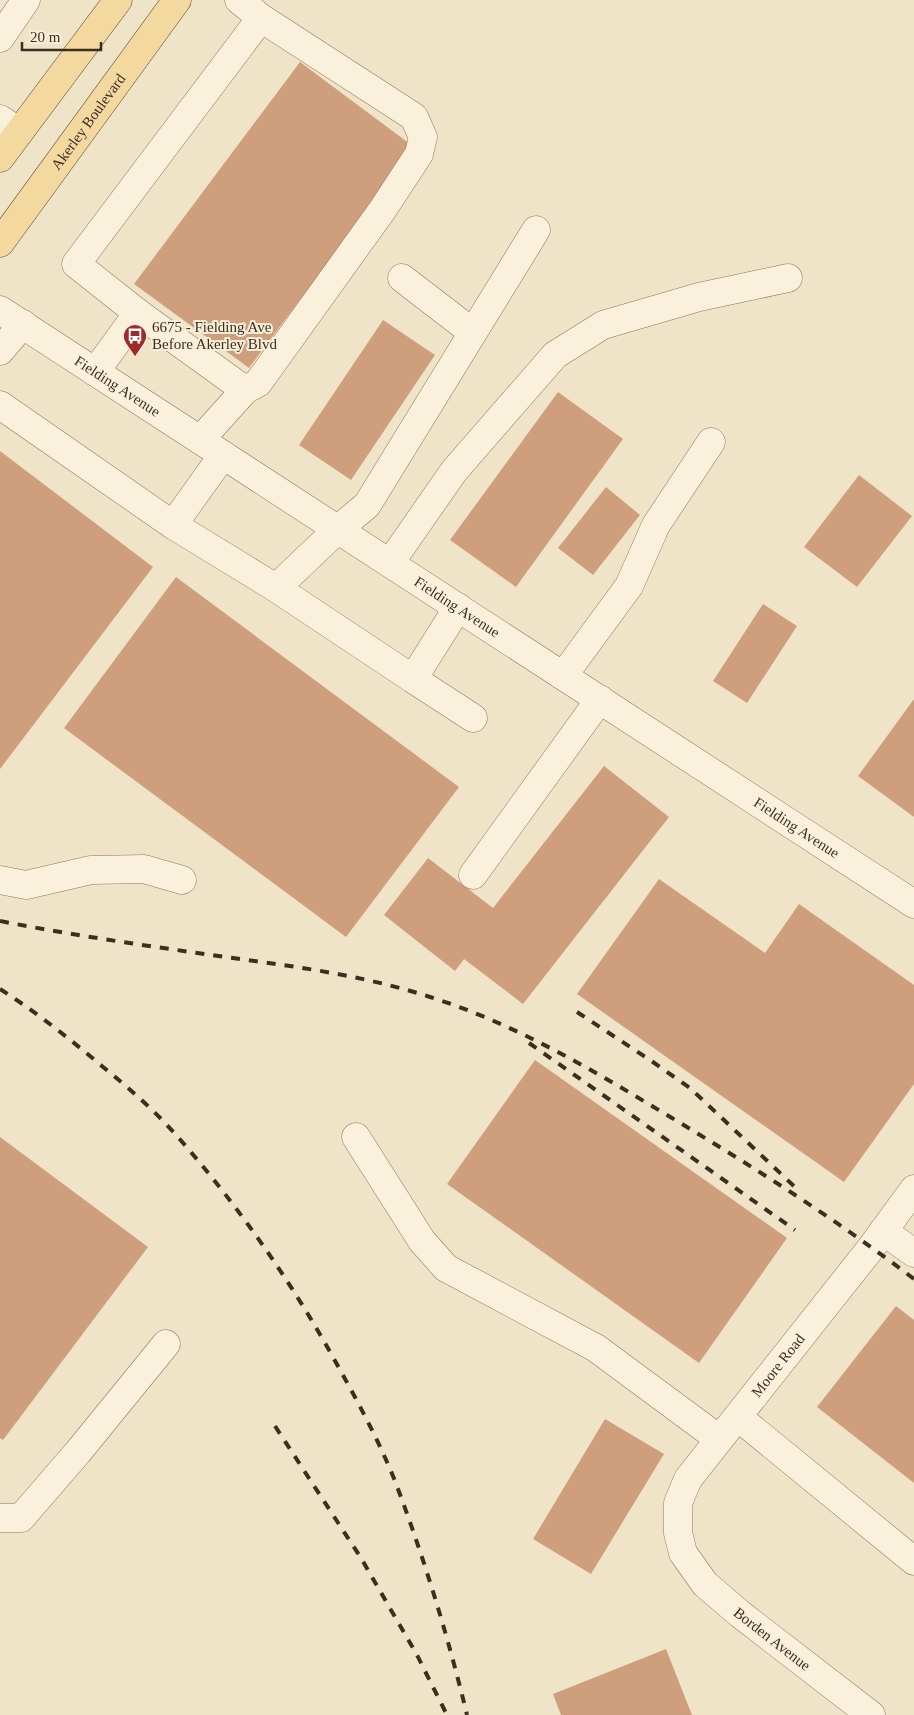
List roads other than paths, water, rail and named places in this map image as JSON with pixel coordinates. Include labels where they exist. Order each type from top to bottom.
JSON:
[{"type":"main road","points":[[0,158],[10,125],[118,0]]},
{"type":"main road","name":"Akerley Boulevard","points":[[0,243],[177,0]]},
{"type":"street","points":[[0,38],[26,0]]},
{"type":"street","points":[[200,440],[245,390],[258,383],[383,209],[418,154],[423,137],[414,117],[261,18],[238,0]]},
{"type":"street","points":[[245,390],[138,313],[76,264],[261,18]]},
{"type":"street","points":[[276,588],[336,530],[367,505],[536,230]]},
{"type":"street","points":[[402,278],[472,332]]},
{"type":"street","points":[[390,563],[454,471],[555,355],[603,325],[699,297],[788,278]]},
{"type":"street","name":"Fielding Avenue","points":[[0,310],[914,904]]},
{"type":"street","points":[[96,372],[138,313]]},
{"type":"street","points":[[0,351],[23,324]]},
{"type":"street","points":[[0,405],[173,525],[276,588],[473,718]]},
{"type":"street","points":[[563,676],[629,586],[656,525],[710,442]]},
{"type":"street","points":[[173,525],[223,455]]},
{"type":"street","points":[[413,679],[458,607]]},
{"type":"street","points":[[473,875],[600,700]]},
{"type":"street","points":[[0,880],[26,886],[91,870],[144,869],[182,880]]},
{"type":"street","points":[[356,1137],[422,1241],[446,1268],[596,1348],[719,1440]]},
{"type":"street","name":"Moore Road","points":[[683,1553],[678,1533],[678,1503],[688,1479],[914,1189]]},
{"type":"street","points":[[883,1230],[914,1253]]},
{"type":"street","points":[[0,1518],[21,1518],[78,1452],[166,1344]]},
{"type":"street","points":[[738,1416],[914,1561]]},
{"type":"street","name":"Borden Avenue","points":[[683,1553],[705,1584],[740,1614],[871,1715]]},
{"type":"railway","points":[[0,921],[58,932],[332,973],[382,983],[462,1008],[554,1050],[643,1100],[795,1195],[914,1279]]},
{"type":"railway","points":[[0,989],[40,1016],[78,1046],[132,1091],[160,1118],[219,1187],[277,1266],[313,1322],[356,1398],[395,1481],[435,1597],[467,1715]]},
{"type":"railway","points":[[577,1012],[690,1088],[797,1189]]},
{"type":"railway","points":[[529,1043],[795,1230]]},
{"type":"railway","points":[[275,1426],[361,1558],[417,1655],[447,1715]]},
{"type":"place","name":"6675 - Fielding Ave Before Akerley Blvd","points":[[135,357]]}]
